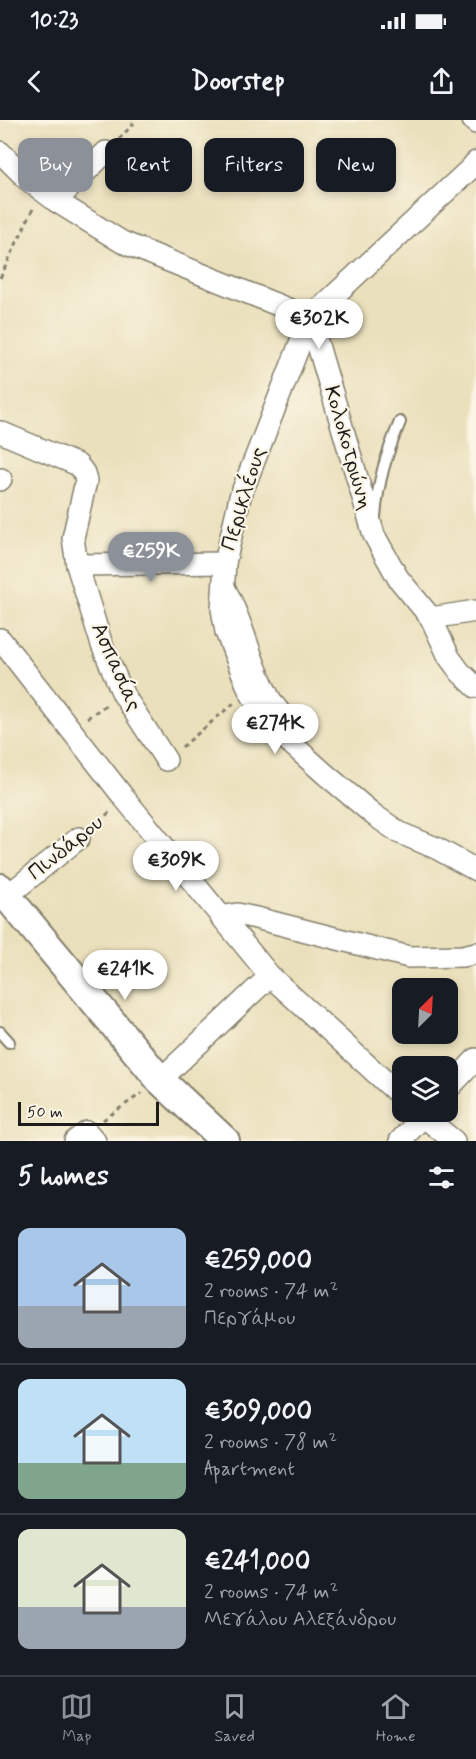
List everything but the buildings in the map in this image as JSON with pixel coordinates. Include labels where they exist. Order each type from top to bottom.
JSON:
[{"type":"street","points":[[473,120],[476,123]]},
{"type":"street","points":[[0,152],[28,180],[49,196],[122,242],[310,318]]},
{"type":"street","points":[[49,196],[105,153]]},
{"type":"street","name":"Περικλέους","points":[[476,162],[310,318],[240,497],[225,563],[222,617],[249,690],[263,714],[276,730],[324,774],[400,833],[436,848],[476,870]]},
{"type":"street","name":"Κολοκοτρώνη","points":[[310,318],[374,535],[398,578],[431,618],[449,657],[460,672],[476,687]]},
{"type":"street","name":"Ασπασίας","points":[[0,432],[78,465],[84,473],[86,481],[74,538],[77,565],[102,645],[123,694],[166,760]]},
{"type":"street","points":[[77,565],[225,563]]},
{"type":"street","points":[[224,586],[233,604],[262,683],[270,699],[288,722],[351,782],[385,809],[409,824],[436,848]]},
{"type":"street","points":[[431,618],[476,611]]},
{"type":"street","points":[[0,639],[125,800],[270,976],[392,1088]]},
{"type":"street","name":"Πινδάρου","points":[[4,892],[79,838]]},
{"type":"street","points":[[4,892],[160,1080],[225,1141]]},
{"type":"street","points":[[222,917],[237,915],[256,918],[409,957],[463,956],[476,953]]},
{"type":"street","points":[[160,1080],[270,976]]},
{"type":"street","points":[[458,1078],[476,1059]]},
{"type":"street","points":[[400,1141],[415,1122]]},
{"type":"street","points":[[432,1122],[454,1141]]},
{"type":"lane","points":[[374,535],[377,491],[382,465],[399,422]]},
{"type":"lane","points":[[0,1032],[9,1042]]},
{"type":"path","points":[[0,278],[49,196]]},
{"type":"path","points":[[166,760],[249,690]]},
{"type":"path","points":[[70,729],[123,694]]},
{"type":"path","name":"Πινδάρου","points":[[79,838],[125,800]]},
{"type":"path","points":[[86,1138],[160,1080]]}]
